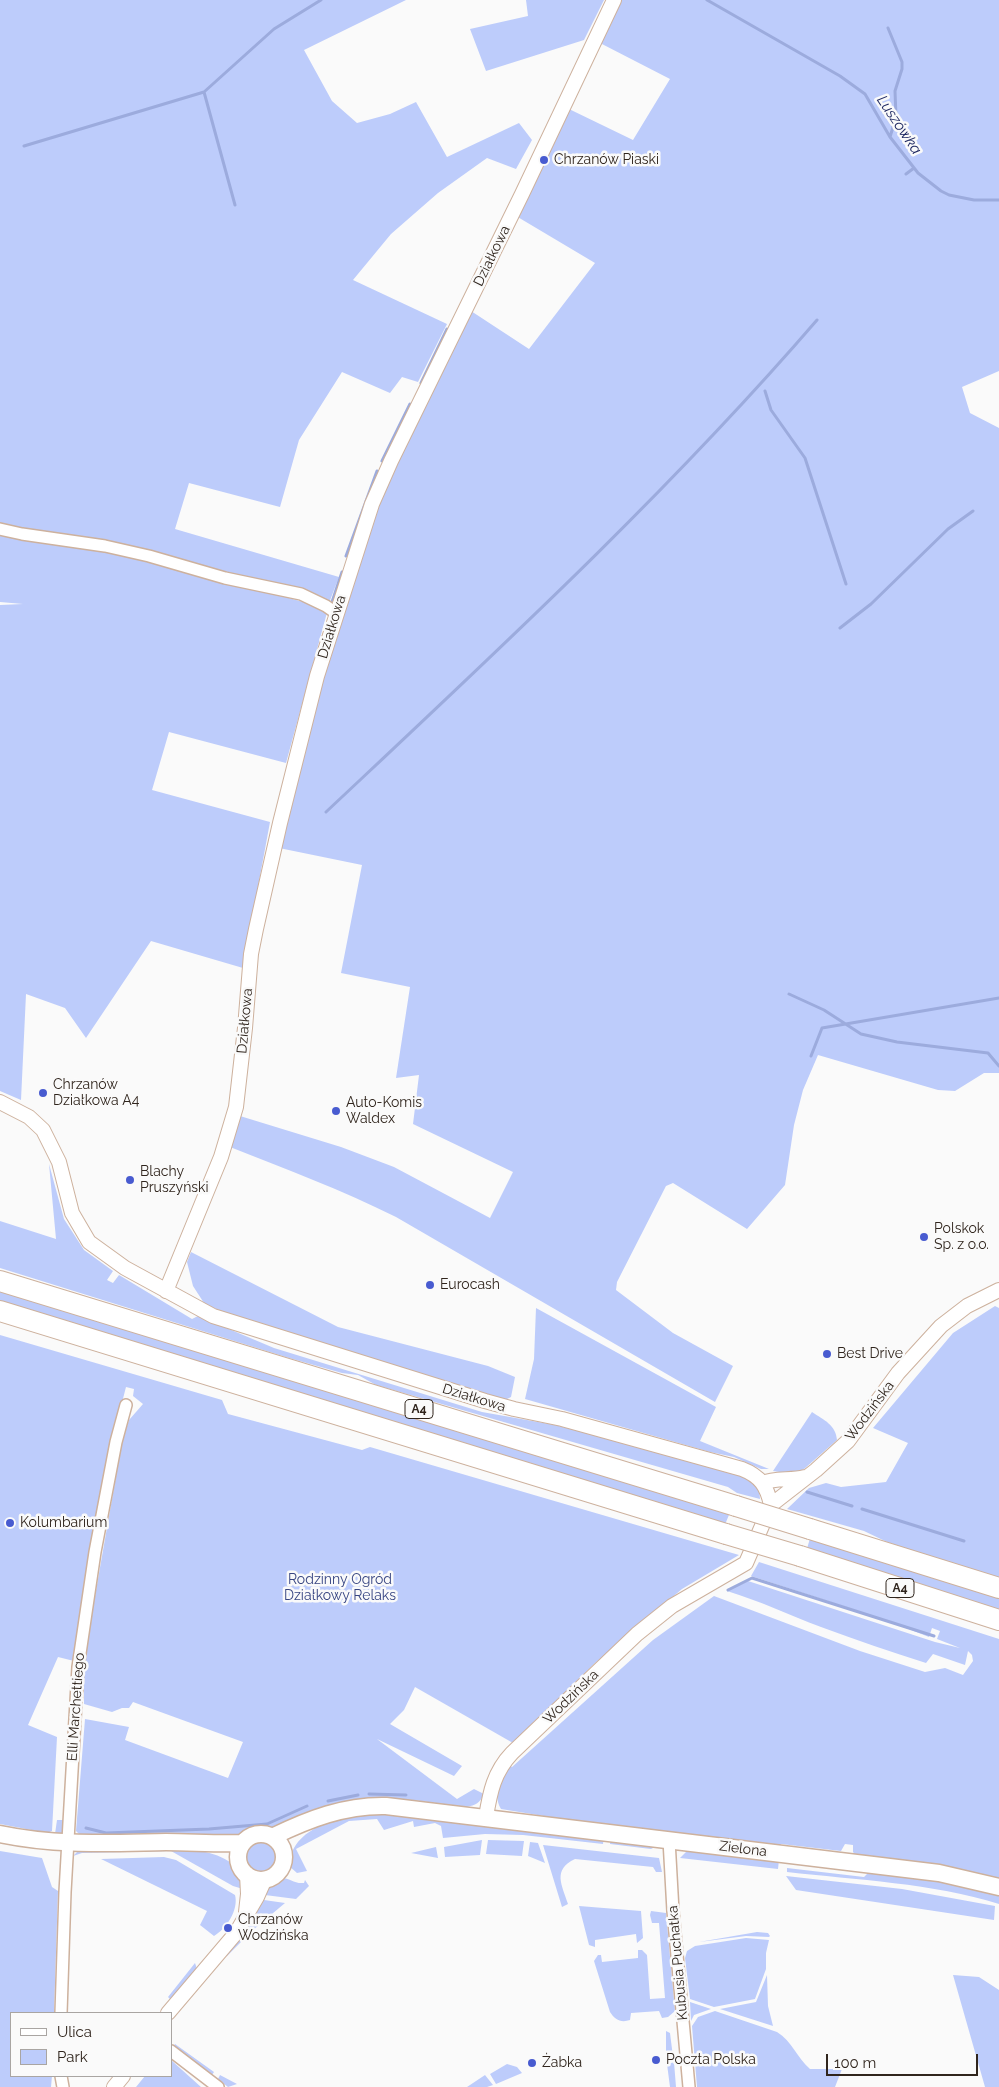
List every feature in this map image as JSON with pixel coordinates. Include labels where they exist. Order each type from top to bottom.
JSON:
[{"type":"highway","name":"A4","points":[[0,1281],[999,1588]]},
{"type":"highway","name":"A4","points":[[0,1311],[800,1556],[999,1620]]},
{"type":"highway","points":[[0,1318],[39,1323]]},
{"type":"main road","points":[[272,1837],[341,1810],[375,1806],[486,1817]]},
{"type":"main road","name":"Zielona","points":[[486,1817],[938,1873],[999,1887]]},
{"type":"main road","points":[[283,1850],[310,1821]]},
{"type":"main road","points":[[0,1834],[68,1844],[243,1843]]},
{"type":"main road","points":[[197,1843],[242,1867],[256,1879],[266,1879],[274,1876],[284,1860],[283,1850],[279,1842],[272,1837],[256,1834],[243,1843],[239,1850],[242,1867]]},
{"type":"street","name":"Działkowa","points":[[166,1291],[209,1187],[236,1107],[252,946],[305,719],[336,613],[366,522],[391,461],[522,194],[614,0]]},
{"type":"street","points":[[0,528],[22,534],[105,546],[149,556],[225,578],[302,594],[336,613]]},
{"type":"street","name":"Działkowa","points":[[0,1102],[29,1117],[47,1137],[59,1162],[72,1213],[89,1242],[125,1268],[213,1316],[514,1410],[562,1419],[742,1469],[752,1473],[763,1484]]},
{"type":"street","name":"Wodzińska","points":[[486,1817],[492,1785],[502,1763],[637,1634],[672,1606],[741,1568],[746,1563],[771,1505],[848,1441],[898,1373],[942,1326],[966,1306],[999,1290]]},
{"type":"street","name":"Elli Marchettiego","points":[[61,2012],[62,1938],[78,1667],[84,1619],[105,1499],[126,1405]]},
{"type":"street","points":[[771,1505],[763,1484],[770,1480],[794,1480],[808,1476]]},
{"type":"street","name":"Kubusia Puchatka","points":[[669,1840],[688,2087]]},
{"type":"street","points":[[242,1867],[248,1894],[245,1918]]},
{"type":"street","points":[[169,2012],[236,1932],[266,1879]]},
{"type":"street","points":[[172,2016],[188,1990]]},
{"type":"street","points":[[172,2052],[218,2087]]},
{"type":"street","points":[[114,2087],[122,2077]]},
{"type":"green space","points":[[0,0],[406,0],[304,50],[332,101],[357,123],[390,114],[416,102],[447,157],[519,123],[532,140],[516,169],[487,158],[438,193],[391,234],[353,280],[447,324],[418,382],[402,377],[390,393],[342,372],[299,440],[280,507],[189,483],[175,529],[339,577],[329,603],[147,558],[328,609],[286,763],[169,732],[152,790],[270,822],[243,968],[151,941],[86,1038],[65,1008],[26,994],[21,1100],[0,1091],[0,605],[23,604],[0,602]]},
{"type":"green space","points":[[526,0],[604,0],[584,40],[486,71],[470,29],[528,16]]},
{"type":"green space","points":[[621,0],[999,0],[999,371],[962,387],[970,413],[999,428],[999,1073],[984,1073],[955,1091],[938,1090],[818,1055],[803,1090],[794,1125],[785,1185],[747,1229],[673,1183],[666,1186],[617,1282],[616,1290],[673,1333],[733,1366],[715,1402],[396,1217],[335,1189],[230,1147],[240,1116],[341,1147],[394,1167],[490,1218],[513,1172],[413,1124],[419,1075],[396,1078],[410,987],[341,973],[362,865],[279,848],[325,671],[377,504],[471,311],[529,349],[595,263],[516,216],[569,109],[633,140],[670,79],[600,43]]},
{"type":"green space","points":[[49,1164],[64,1219],[84,1250],[113,1271],[107,1280],[113,1283],[119,1275],[192,1319],[198,1316],[274,1348],[482,1412],[555,1425],[715,1467],[745,1478],[759,1488],[760,1499],[737,1493],[728,1487],[376,1385],[358,1375],[342,1373],[289,1358],[0,1268],[0,1221],[56,1239]]},
{"type":"green space","points":[[191,1252],[338,1327],[488,1366],[515,1377],[511,1397],[505,1400],[271,1330],[214,1308],[204,1303],[193,1286],[187,1262]]},
{"type":"green space","points":[[0,1285],[731,1510],[724,1527],[0,1304]]},
{"type":"green space","points":[[995,1306],[999,1308],[999,1579],[887,1542],[864,1531],[787,1509],[809,1488],[826,1483],[841,1487],[886,1482],[908,1443],[873,1428],[953,1333]]},
{"type":"green space","points":[[536,1308],[716,1407],[700,1441],[769,1469],[761,1469],[734,1457],[710,1452],[525,1399],[534,1359]]},
{"type":"green space","name":"Rodzinny Ogród Działkowy Relaks","points":[[0,1335],[222,1400],[228,1414],[362,1450],[370,1447],[739,1555],[682,1589],[595,1663],[513,1743],[415,1687],[404,1710],[390,1724],[462,1766],[454,1776],[377,1739],[457,1799],[474,1789],[484,1794],[481,1800],[475,1804],[466,1807],[413,1800],[382,1799],[277,1830],[256,1829],[240,1837],[80,1835],[76,1831],[85,1719],[129,1727],[125,1740],[228,1778],[243,1742],[133,1702],[129,1708],[122,1708],[112,1712],[84,1704],[84,1671],[91,1619],[122,1442],[129,1420],[143,1404],[133,1396],[134,1389],[126,1387],[110,1449],[74,1661],[58,1657],[28,1725],[57,1737],[52,1831],[47,1833],[0,1824]]},
{"type":"green space","points":[[812,1412],[832,1427],[837,1440],[804,1469],[792,1474],[773,1471]]},
{"type":"green space","points":[[811,1535],[999,1597],[999,1615],[806,1552]]},
{"type":"green space","points":[[759,1562],[999,1639],[999,1880],[857,1857],[853,1852],[853,1845],[845,1844],[841,1851],[781,1844],[781,1847],[623,1829],[501,1809],[498,1803],[497,1792],[509,1765],[512,1767],[653,1640],[714,1596],[860,1651],[925,1672],[945,1668],[963,1675],[973,1661],[972,1655],[968,1651],[965,1665],[933,1654],[926,1663],[834,1632],[727,1591],[748,1581],[935,1642],[960,1648],[937,1639],[940,1631],[932,1628],[929,1637],[883,1619],[751,1576]]},
{"type":"green space","points":[[386,1811],[604,1837],[603,1844],[523,1835],[485,1834],[443,1838],[441,1826],[435,1823],[414,1827],[413,1821],[384,1830],[377,1819],[349,1821],[296,1849],[307,1871],[297,1873],[289,1866],[293,1851],[301,1839],[312,1830],[326,1823],[341,1819]]},
{"type":"green space","points":[[57,1820],[66,1820],[63,1833],[60,1836],[55,1834]]},
{"type":"green space","points":[[611,1838],[657,1846],[651,1849],[610,1844]]},
{"type":"green space","points":[[260,1840],[271,1845],[276,1856],[271,1867],[260,1872],[249,1867],[244,1856],[249,1845]]},
{"type":"green space","points":[[482,1840],[480,1855],[445,1857],[444,1847]]},
{"type":"green space","points":[[488,1840],[524,1841],[522,1856],[486,1854]]},
{"type":"green space","points":[[530,1842],[538,1843],[545,1863],[528,1856]]},
{"type":"green space","points":[[543,1845],[659,1858],[662,1872],[656,1872],[653,1867],[575,1859],[563,1868],[561,1873],[568,1904],[562,1907]]},
{"type":"green space","points":[[436,1847],[438,1858],[411,1853]]},
{"type":"green space","points":[[197,1850],[221,1857],[234,1866],[242,1879],[243,1889],[233,1886],[171,1851],[82,1853],[73,1856],[78,1851]]},
{"type":"green space","points":[[688,1850],[779,1860],[778,1869],[680,1858]]},
{"type":"green space","points":[[0,1851],[42,1858],[52,1887],[58,1891],[54,2012],[10,2012],[10,2077],[52,2077],[51,2087],[0,2087]]},
{"type":"green space","points":[[164,1857],[176,1860],[235,1895],[236,1901],[233,1913],[219,1933],[214,1936],[200,1925],[207,1911],[101,1859]]},
{"type":"green space","points":[[787,1868],[864,1877],[871,1870],[960,1883],[999,1893],[999,1904],[948,1891],[894,1883],[787,1872]]},
{"type":"green space","points":[[786,1876],[902,1889],[995,1906],[994,1920],[796,1890]]},
{"type":"green space","points":[[281,1878],[301,1883],[304,1883],[305,1880],[309,1886],[296,1899],[265,1895],[266,1889]]},
{"type":"green space","points":[[264,1900],[285,1903],[253,1930],[227,1956],[226,1953]]},
{"type":"green space","points":[[579,1906],[641,1911],[643,1938],[637,1943],[636,1934],[595,1940],[595,1947],[589,1945]]},
{"type":"green space","points":[[651,1911],[666,1913],[675,2011],[668,2017],[662,2018],[659,2011],[631,2013],[630,2020],[621,2021],[616,2019],[610,2012],[594,1961],[598,1955],[601,1955],[602,1962],[638,1958],[638,1950],[642,1950],[647,1955],[650,1999],[665,1998],[659,1923],[652,1923]]},
{"type":"green space","points":[[757,1932],[768,1933],[770,1936],[746,1936],[699,1942]]},
{"type":"green space","points":[[746,1938],[769,1940],[766,1953],[766,1969],[755,1999],[714,2007],[690,1999],[685,1958],[687,1951],[695,1946]]},
{"type":"green space","points":[[195,1963],[197,1969],[171,2000],[168,1997]]},
{"type":"green space","points":[[767,1975],[768,2006],[773,2026],[720,2009],[756,2002]]},
{"type":"green space","points":[[953,1975],[979,1977],[999,1990],[999,2087],[985,2087]]},
{"type":"green space","points":[[690,2002],[711,2009],[694,2015],[691,2021]]},
{"type":"green space","points":[[715,2011],[777,2032],[787,2040],[810,2069],[842,2069],[835,2087],[697,2087],[692,2026],[698,2017]]},
{"type":"green space","points":[[666,2031],[670,2033],[672,2058],[666,2058]]},
{"type":"green space","points":[[175,2044],[214,2072],[212,2075],[173,2047]]},
{"type":"green space","points":[[172,2061],[201,2087],[136,2087],[144,2077],[172,2077]]},
{"type":"green space","points":[[674,2062],[676,2087],[670,2087],[667,2064]]},
{"type":"green space","points":[[507,2064],[517,2067],[522,2073],[496,2084],[490,2074]]},
{"type":"green space","points":[[220,2075],[237,2084],[228,2087],[218,2079]]},
{"type":"green space","points":[[485,2075],[493,2085],[487,2087],[467,2087]]},
{"type":"waterway","points":[[24,146],[204,92],[274,29],[321,0]]},
{"type":"waterway","name":"Luszówka","points":[[707,0],[840,76],[865,94],[890,137],[918,173],[941,191],[949,195],[974,200],[999,200]]},
{"type":"waterway","points":[[888,28],[902,62],[902,69],[895,91],[896,117],[890,137]]},
{"type":"waterway","points":[[204,92],[235,205]]},
{"type":"waterway","points":[[906,174],[914,168]]},
{"type":"waterway","points":[[326,812],[516,633],[640,511],[759,385],[817,320]]},
{"type":"waterway","points":[[421,383],[447,329]]},
{"type":"waterway","points":[[765,391],[771,410],[805,458],[846,584]]},
{"type":"waterway","points":[[382,461],[410,404]]},
{"type":"waterway","points":[[346,556],[377,471]]},
{"type":"waterway","points":[[840,628],[871,604],[948,529],[973,511]]},
{"type":"waterway","points":[[331,605],[342,572]]},
{"type":"waterway","points":[[789,994],[824,1010],[861,1034],[897,1042],[988,1053],[999,1066]]},
{"type":"waterway","points":[[811,1056],[822,1028],[999,998]]},
{"type":"waterway","points":[[807,1492],[852,1506]]},
{"type":"waterway","points":[[862,1509],[964,1541]]},
{"type":"waterway","points":[[728,1590],[752,1578],[934,1636]]},
{"type":"waterway","points":[[369,1794],[406,1795]]},
{"type":"waterway","points":[[328,1801],[358,1795]]},
{"type":"waterway","points":[[86,1828],[106,1833],[209,1829],[267,1824],[307,1806]]},
{"type":"place","name":"Chrzanów Piaski","points":[[544,160]]},
{"type":"place","name":"Chrzanów Działkowa A4","points":[[43,1093]]},
{"type":"place","name":"Auto-Komis Waldex","points":[[336,1111]]},
{"type":"place","name":"Blachy Pruszyński","points":[[130,1180]]},
{"type":"place","name":"Polskok Sp. z o.o.","points":[[924,1237]]},
{"type":"place","name":"Eurocash","points":[[430,1285]]},
{"type":"place","name":"Best Drive","points":[[827,1354]]},
{"type":"place","name":"Kolumbarium","points":[[10,1523]]},
{"type":"place","name":"Chrzanów Wodzińska","points":[[228,1928]]},
{"type":"place","name":"Poczta Polska","points":[[656,2060]]},
{"type":"place","name":"Żabka","points":[[532,2063]]}]
